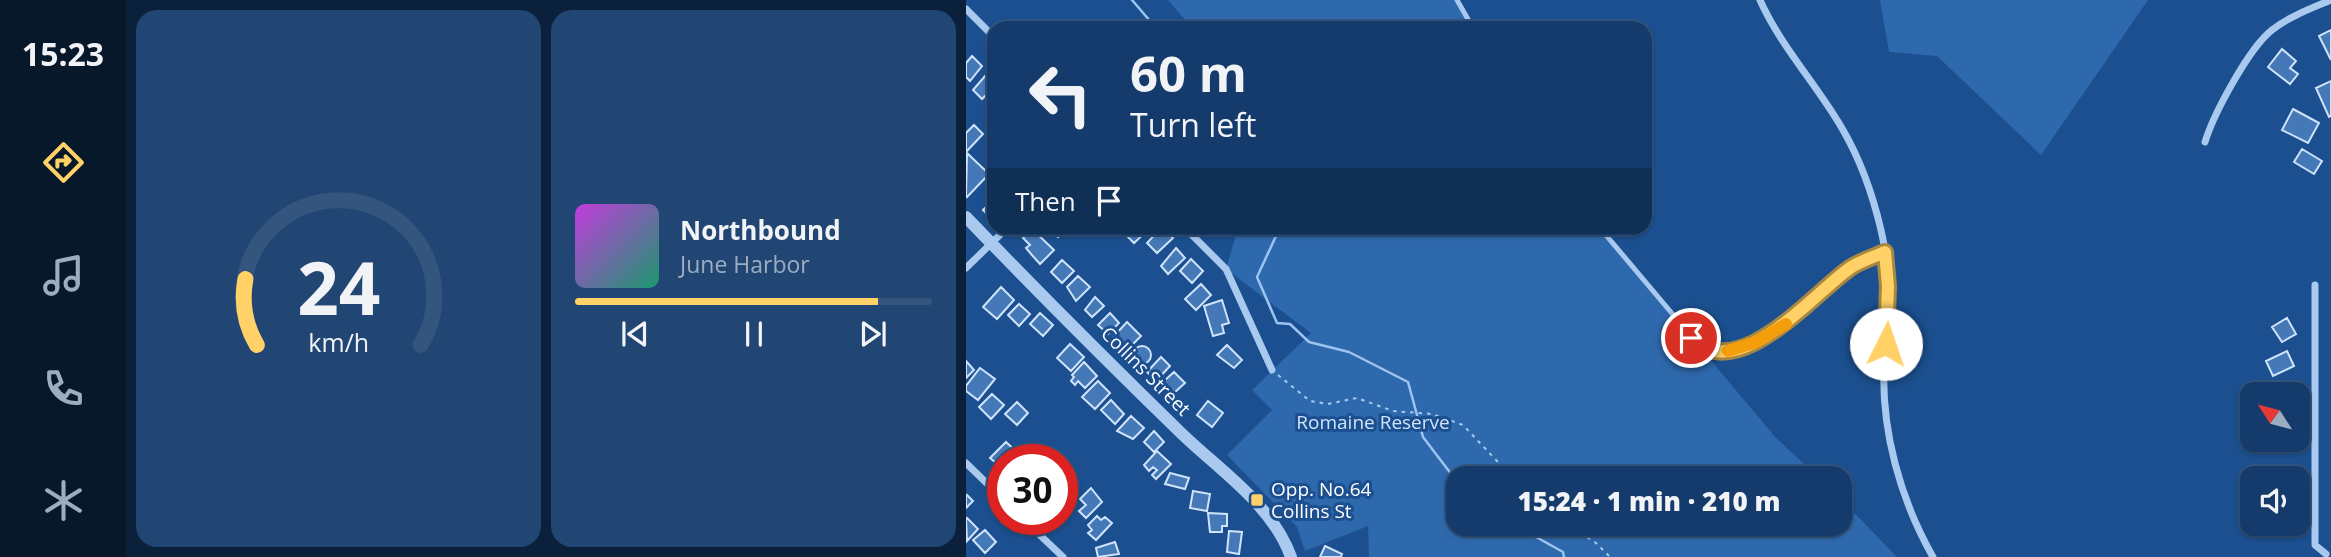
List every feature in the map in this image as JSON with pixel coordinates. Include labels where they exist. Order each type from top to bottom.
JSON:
[{"type":"street","points":[[1760,0],[1844,131],[1864,173],[1885,252],[1888,286],[1884,363],[1885,411],[1901,483],[1933,557]]},
{"type":"street","points":[[2205,142],[2223,101],[2262,41],[2282,23],[2331,0]]},
{"type":"street","points":[[966,9],[987,30]]},
{"type":"street","name":"Collins Street","points":[[966,217],[1181,433],[1244,491],[1282,531],[1291,557]]},
{"type":"street","points":[[966,268],[1000,235]]},
{"type":"street","points":[[1192,235],[1226,269],[1272,370]]},
{"type":"street","points":[[2315,285],[2315,545],[2327,554]]},
{"type":"street","points":[[966,463],[987,483]]},
{"type":"street","points":[[1040,535],[1063,557]]},
{"type":"lane","points":[[1457,0],[1469,21]]},
{"type":"lane","points":[[1606,235],[1702,349],[1724,352],[1756,342],[1788,323],[1852,267],[1885,252]]},
{"type":"path","points":[[1272,370],[1310,401],[1328,404],[1357,398],[1393,411],[1432,414],[1463,425],[1502,466]]},
{"type":"path","points":[[1586,536],[1610,557]]},
{"type":"green space","points":[[1168,0],[1457,0],[1469,21],[1186,21]]},
{"type":"green space","points":[[1880,0],[2148,0],[2041,155],[1937,56],[1889,52]]},
{"type":"green space","name":"Romaine Reserve","points":[[1236,235],[1606,235],[1776,438],[1806,466],[1446,466],[1446,536],[1852,536],[1852,510],[1897,557],[1369,557],[1368,526],[1305,551],[1297,527],[1227,455],[1272,410],[1252,390],[1311,333],[1226,269]]},
{"type":"building","points":[[2331,30],[2331,60],[2319,36]]},
{"type":"building","points":[[2282,49],[2296,61],[2290,68],[2298,74],[2290,84],[2268,67]]},
{"type":"building","points":[[972,56],[982,66],[970,81],[966,77],[966,63]]},
{"type":"building","points":[[985,76],[987,94],[982,99],[973,90]]},
{"type":"building","points":[[2331,81],[2331,116],[2329,117],[2316,88]]},
{"type":"building","points":[[2293,109],[2319,123],[2308,143],[2282,130]]},
{"type":"building","points":[[974,125],[983,134],[966,152],[966,133]]},
{"type":"building","points":[[2302,149],[2322,161],[2314,174],[2294,162]]},
{"type":"building","points":[[967,153],[987,172],[987,176],[967,197]]},
{"type":"building","points":[[1026,235],[1038,235],[1054,250],[1040,264],[1026,248],[1030,245],[1023,238]]},
{"type":"building","points":[[1126,235],[1143,235],[1134,243]]},
{"type":"building","points":[[1154,235],[1169,235],[1173,238],[1157,253],[1147,243]]},
{"type":"building","points":[[1176,248],[1185,258],[1168,274],[1161,266]]},
{"type":"building","points":[[1191,259],[1203,271],[1192,283],[1180,271]]},
{"type":"building","points":[[1062,260],[1074,271],[1062,283],[1051,272]]},
{"type":"building","points":[[1078,276],[1090,287],[1076,301],[1067,287]]},
{"type":"building","points":[[1201,284],[1211,295],[1196,310],[1185,299]]},
{"type":"building","points":[[1001,287],[1014,300],[997,319],[983,307]]},
{"type":"building","points":[[1095,297],[1104,306],[1092,317],[1085,310]]},
{"type":"building","points":[[1222,300],[1229,323],[1222,325],[1224,333],[1213,336],[1204,306]]},
{"type":"building","points":[[1019,304],[1030,314],[1019,326],[1008,315]]},
{"type":"building","points":[[1040,313],[1053,325],[1043,336],[1030,324]]},
{"type":"building","points":[[1110,313],[1119,323],[1108,334],[1098,325]]},
{"type":"building","points":[[2287,318],[2296,334],[2282,342],[2272,327]]},
{"type":"building","points":[[1127,322],[1141,336],[1126,351],[1114,336]]},
{"type":"building","points":[[1070,344],[1084,357],[1071,371],[1057,358]]},
{"type":"building","points":[[1227,345],[1242,360],[1234,368],[1217,355]]},
{"type":"building","points":[[1142,346],[1148,349],[1151,355],[1148,361],[1142,364],[1136,361],[1133,355],[1136,349]]},
{"type":"building","points":[[2287,351],[2294,366],[2273,376],[2266,361]]},
{"type":"building","points":[[1161,357],[1170,366],[1156,381],[1147,372]]},
{"type":"building","points":[[966,361],[974,370],[966,378]]},
{"type":"building","points":[[1084,362],[1097,376],[1085,388],[1078,381],[1075,385],[1071,381],[1074,377],[1072,375]]},
{"type":"building","points":[[980,368],[995,379],[978,400],[966,391],[966,386]]},
{"type":"building","points":[[1174,372],[1185,383],[1174,393],[1163,382]]},
{"type":"building","points":[[1098,381],[1110,393],[1095,409],[1082,397]]},
{"type":"building","points":[[992,394],[1004,405],[991,419],[979,407]]},
{"type":"building","points":[[1111,400],[1124,414],[1115,424],[1101,410]]},
{"type":"building","points":[[1208,401],[1223,413],[1212,427],[1197,415]]},
{"type":"building","points":[[1017,402],[1028,413],[1017,425],[1005,414]]},
{"type":"building","points":[[1131,416],[1144,428],[1133,439],[1117,431]]},
{"type":"building","points":[[1154,431],[1164,442],[1154,452],[1144,442]]},
{"type":"building","points":[[1157,451],[1171,464],[1156,479],[1152,475],[1157,470],[1153,467],[1149,471],[1144,465]]},
{"type":"building","points":[[1170,473],[1189,478],[1185,489],[1165,484]]},
{"type":"building","points":[[1091,488],[1102,502],[1086,518],[1079,511],[1086,505],[1080,499]]},
{"type":"building","points":[[1193,491],[1210,494],[1207,511],[1190,508]]},
{"type":"building","points":[[966,496],[973,501],[966,508]]},
{"type":"building","points":[[1208,513],[1227,514],[1227,526],[1222,526],[1222,532],[1210,532]]},
{"type":"building","points":[[1097,516],[1101,520],[1105,517],[1112,523],[1096,540],[1088,533],[1092,530],[1088,525]]},
{"type":"building","points":[[966,519],[978,529],[967,541]]},
{"type":"building","points":[[985,530],[996,542],[985,553],[973,540]]},
{"type":"building","points":[[1229,531],[1242,532],[1239,554],[1227,552]]},
{"type":"building","points":[[1115,542],[1119,554],[1098,557],[1096,548]]},
{"type":"building","points":[[1325,546],[1342,554],[1341,557],[1320,557]]},
{"type":"waterway","points":[[1132,0],[1150,21]]},
{"type":"waterway","points":[[1275,235],[1257,277],[1277,323],[1290,324],[1309,342],[1349,352],[1408,382],[1423,437],[1446,467]]},
{"type":"waterway","points":[[1534,536],[1563,552],[1564,557]]},
{"type":"slow traffic","points":[[1728,351],[1756,342],[1786,324]]},
{"type":"place","name":"Opp. No.64 Collins St","points":[[1257,500]]},
{"type":"route","points":[[1691,338],[1702,349],[1724,352],[1756,342],[1788,323],[1852,267],[1885,252],[1888,286],[1886,344]]}]
